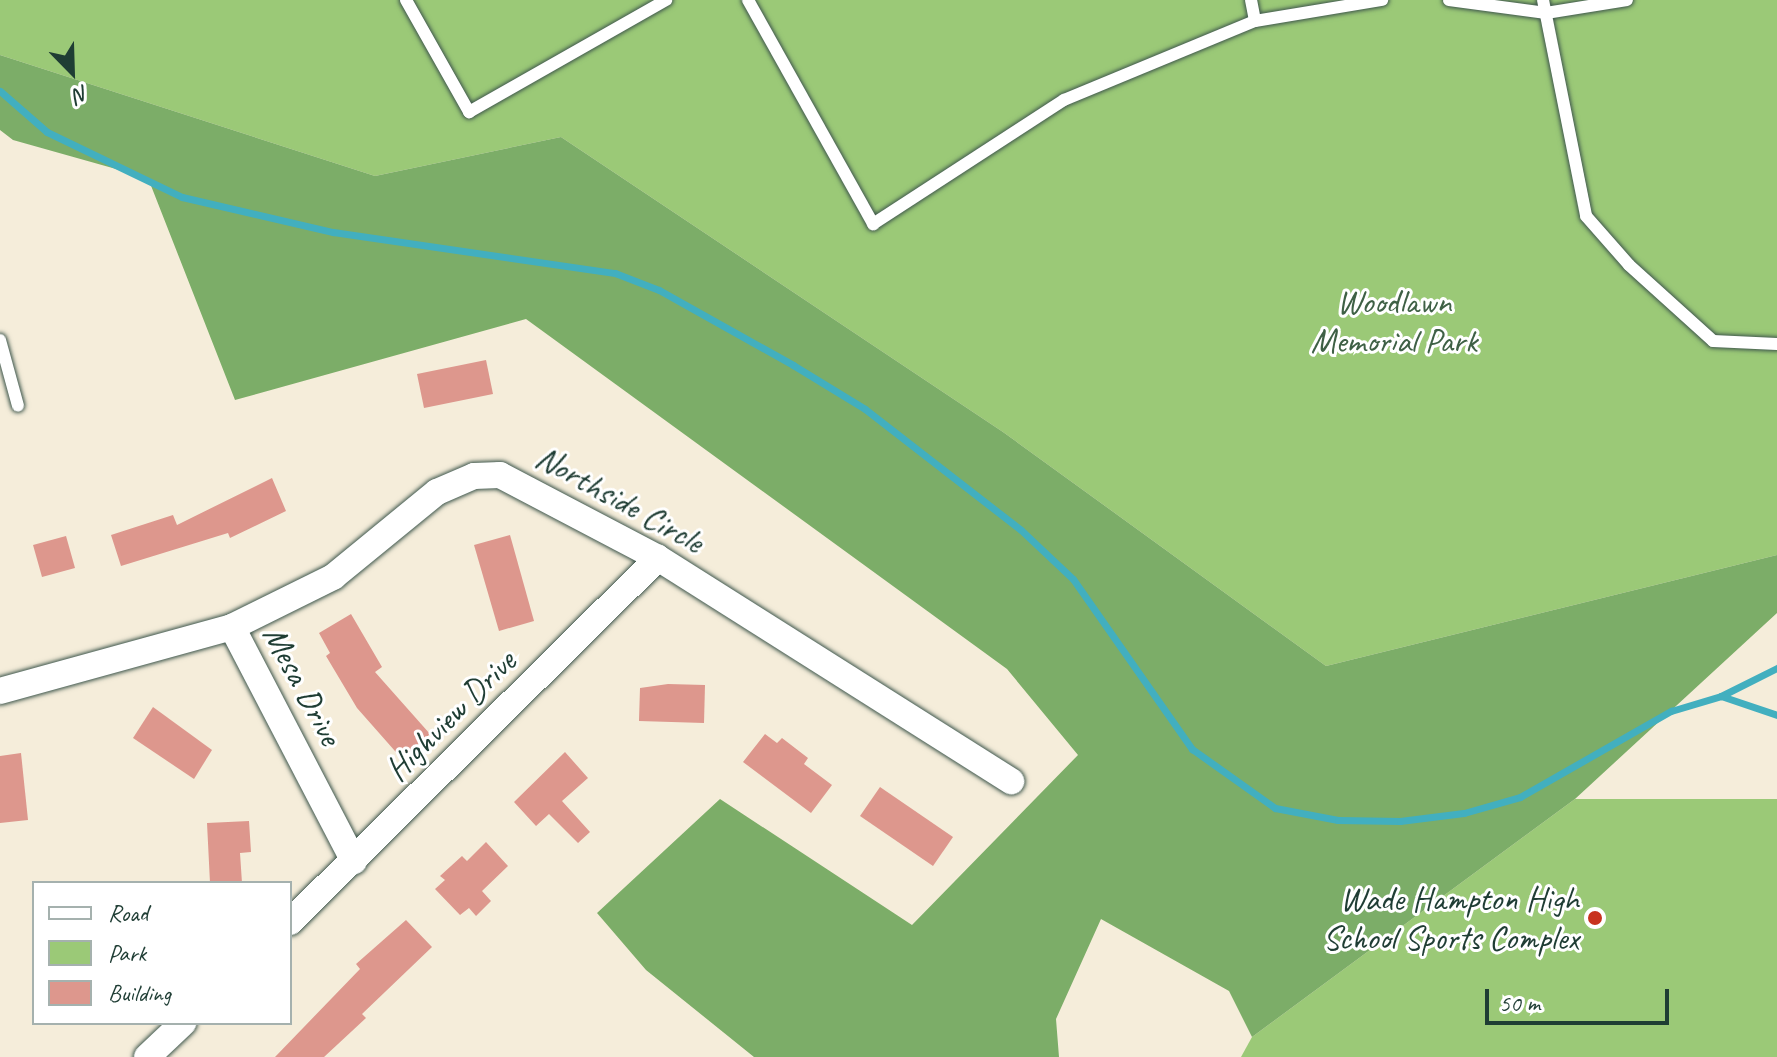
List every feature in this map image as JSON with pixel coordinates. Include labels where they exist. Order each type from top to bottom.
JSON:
[{"type":"street","name":"Northside Circle","points":[[0,691],[232,627],[333,577],[437,492],[474,476],[500,475],[522,483],[658,558],[1011,781]]},
{"type":"street","name":"Highview Drive","points":[[292,920],[658,558]]},
{"type":"street","name":"Mesa Drive","points":[[232,627],[354,861]]},
{"type":"street","points":[[147,1057],[181,1025]]},
{"type":"lane","points":[[406,0],[469,112],[666,0]]},
{"type":"lane","points":[[748,0],[873,224],[1064,100],[1255,21],[1382,0]]},
{"type":"lane","points":[[1251,0],[1255,21]]},
{"type":"lane","points":[[1449,0],[1545,6],[1627,0]]},
{"type":"lane","points":[[1545,6],[1586,216],[1629,265],[1713,341],[1777,344]]},
{"type":"lane","points":[[0,340],[18,406]]},
{"type":"green space","name":"Woodlawn Memorial Park","points":[[0,0],[1777,0],[1777,555],[1326,666],[1003,432],[561,137],[375,176],[0,55]]},
{"type":"green space","points":[[0,55],[375,176],[561,137],[1003,432],[1326,666],[1777,555],[1777,613],[1575,799],[1252,1037],[1229,991],[1101,919],[1056,1019],[1059,1057],[754,1057],[646,970],[597,913],[720,799],[912,925],[1078,755],[1007,669],[526,319],[235,400],[148,178],[13,140],[0,130]]},
{"type":"green space","name":"Wade Hampton High School Sports Complex","points":[[1575,799],[1777,799],[1777,1057],[1241,1057],[1252,1037]]},
{"type":"building","points":[[486,360],[493,394],[424,408],[417,374]]},
{"type":"building","points":[[272,478],[286,511],[230,538],[228,533],[121,566],[111,535],[173,515],[177,525]]},
{"type":"building","points":[[510,535],[534,621],[499,631],[474,545]]},
{"type":"building","points":[[66,536],[75,568],[42,577],[33,545]]},
{"type":"building","points":[[351,614],[382,667],[375,672],[430,734],[402,759],[357,708],[326,656],[330,653],[319,633]]},
{"type":"building","points":[[668,684],[705,685],[704,723],[639,721],[640,688]]},
{"type":"building","points":[[153,707],[212,750],[194,779],[133,738]]},
{"type":"building","points":[[765,734],[777,743],[782,738],[808,758],[804,764],[832,785],[811,813],[743,762]]},
{"type":"building","points":[[565,752],[588,778],[562,801],[590,832],[578,843],[549,814],[536,826],[514,802]]},
{"type":"building","points":[[21,753],[28,820],[0,823],[0,756]]},
{"type":"building","points":[[880,787],[953,837],[933,866],[860,816]]},
{"type":"building","points":[[249,821],[251,852],[240,853],[242,881],[210,881],[207,823]]},
{"type":"building","points":[[486,842],[508,866],[482,891],[491,901],[476,916],[469,908],[460,915],[435,889],[445,880],[440,876],[462,856],[467,861]]},
{"type":"building","points":[[406,920],[432,947],[362,1014],[366,1018],[324,1057],[275,1057],[360,969],[356,964]]},
{"type":"waterway","points":[[0,91],[47,132],[182,197],[333,232],[615,273],[659,290],[793,365],[865,409],[1021,530],[1073,579],[1192,749],[1275,808],[1338,820],[1400,821],[1464,813],[1520,797],[1671,711],[1721,696],[1777,668]]},
{"type":"waterway","points":[[1721,696],[1777,715]]},
{"type":"place","name":"Wade Hampton High School Sports Complex","points":[[1595,918]]}]
